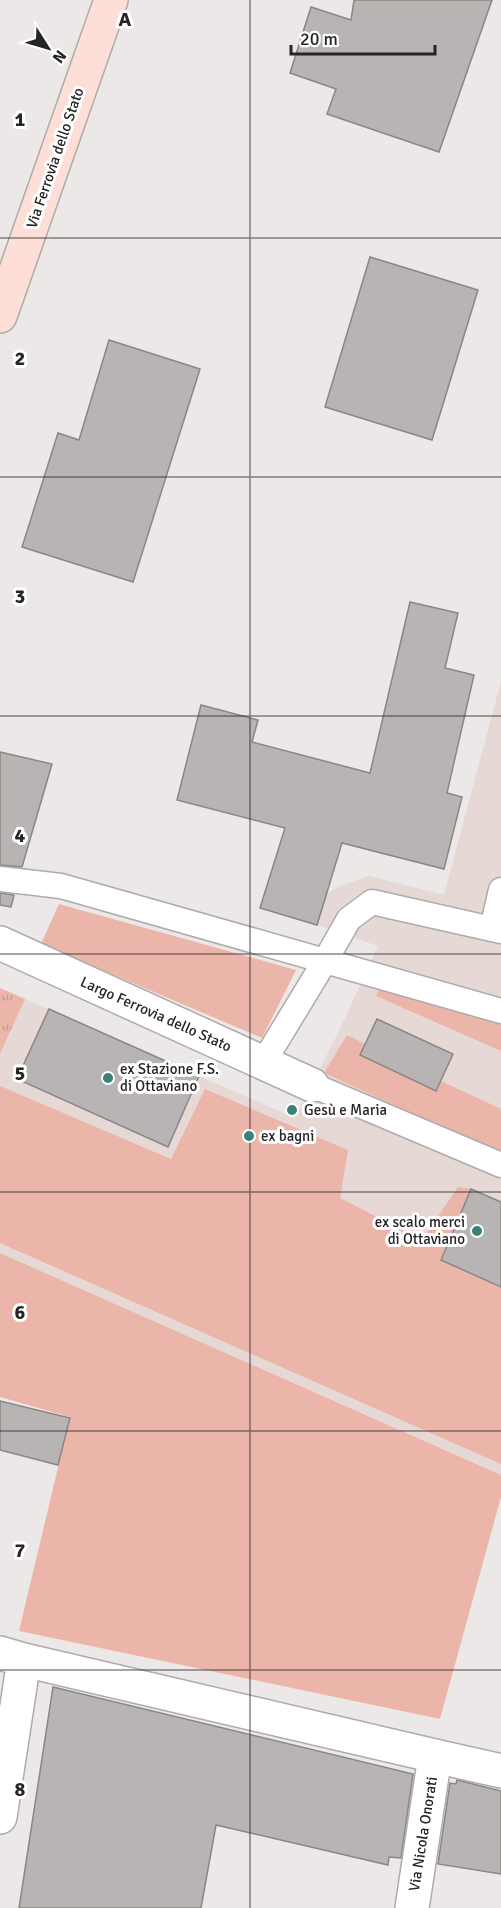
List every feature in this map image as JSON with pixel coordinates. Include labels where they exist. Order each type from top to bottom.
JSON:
[{"type":"main road","name":"Via Ferrovia dello Stato","points":[[0,316],[111,0]]},
{"type":"street","name":"Largo Ferrovia dello Stato","points":[[0,944],[312,1085]]},
{"type":"street","points":[[0,1817],[12,1656],[435,1756]]},
{"type":"street","name":"Via Nicola Onorati","points":[[412,1908],[435,1756],[501,1772]]},
{"type":"lane","points":[[0,879],[61,886],[501,1011]]},
{"type":"lane","points":[[263,1063],[349,919],[372,902],[496,930],[501,890]]},
{"type":"lane","points":[[312,1085],[501,1165]]},
{"type":"shaded area","points":[[501,681],[501,1475],[0,1253],[0,1054],[25,999],[49,1009],[17,1079],[167,1147],[199,1076],[295,1118],[339,1031],[378,946],[317,925],[326,894],[369,876],[444,895]]},
{"type":"green space","points":[[59,904],[296,970],[262,1038],[41,944]]},
{"type":"green space","points":[[381,985],[501,1022],[501,1051],[376,996]]},
{"type":"green space","points":[[0,988],[25,999],[0,1054]]},
{"type":"green space","points":[[347,1035],[365,1044],[360,1055],[436,1091],[441,1081],[501,1109],[501,1154],[324,1073]]},
{"type":"green space","points":[[0,1086],[171,1159],[205,1089],[348,1150],[340,1198],[422,1240],[458,1187],[471,1189],[501,1202],[501,1464],[0,1243]]},
{"type":"green space","points":[[0,1253],[501,1475],[501,1497],[440,1719],[19,1631],[70,1417],[0,1397]]},
{"type":"building","points":[[354,0],[492,0],[439,152],[327,114],[336,89],[290,73],[311,7],[351,20]]},
{"type":"building","points":[[370,257],[478,290],[432,440],[325,407]]},
{"type":"building","points":[[109,340],[200,369],[133,582],[22,547],[58,433],[79,440]]},
{"type":"building","points":[[410,602],[458,613],[445,668],[474,675],[447,793],[462,797],[444,869],[342,843],[317,925],[260,908],[285,828],[177,800],[201,705],[258,720],[252,742],[370,773]]},
{"type":"building","points":[[0,752],[52,764],[22,867],[0,865]]},
{"type":"building","points":[[0,893],[14,895],[11,907],[0,905]]},
{"type":"building","name":"ex Stazione F.S. di Ottaviano","points":[[49,1009],[199,1076],[168,1147],[17,1079]]},
{"type":"building","points":[[377,1019],[453,1054],[436,1091],[360,1055]]},
{"type":"building","name":"ex scalo merci di Ottaviano","points":[[471,1189],[501,1202],[501,1287],[441,1260]]},
{"type":"building","points":[[0,1401],[70,1418],[58,1465],[0,1450]]},
{"type":"building","points":[[53,1687],[413,1774],[401,1858],[389,1857],[388,1865],[216,1825],[201,1908],[19,1908]]},
{"type":"building","points":[[457,1780],[501,1791],[501,1874],[438,1864],[450,1783],[456,1784]]},
{"type":"place","name":"ex Stazione F.S. di Ottaviano","points":[[108,1078]]},
{"type":"place","name":"Gesù e Maria","points":[[292,1110]]},
{"type":"place","name":"ex bagni","points":[[249,1136]]},
{"type":"place","name":"ex scalo merci di Ottaviano","points":[[477,1231]]}]
